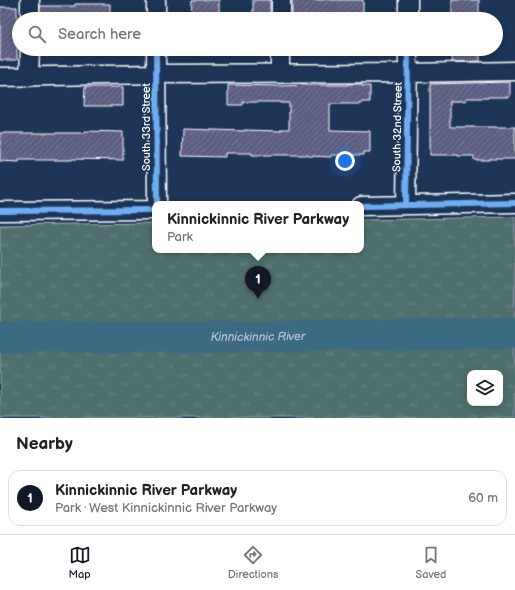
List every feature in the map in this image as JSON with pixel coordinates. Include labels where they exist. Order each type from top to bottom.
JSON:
[{"type":"street","points":[[30,0],[30,12]]},
{"type":"street","points":[[156,0],[156,12]]},
{"type":"street","points":[[281,0],[281,12]]},
{"type":"street","points":[[408,0],[408,12]]},
{"type":"street","points":[[29,77],[30,56]]},
{"type":"street","name":"South 33rd Street","points":[[156,56],[157,201]]},
{"type":"street","points":[[280,56],[280,74]]},
{"type":"street","name":"South 32nd Street","points":[[406,205],[408,56]]},
{"type":"street","points":[[0,77],[156,74],[408,73],[515,70]]},
{"type":"street","points":[[364,206],[515,202]]},
{"type":"street","points":[[0,211],[152,210]]},
{"type":"green space","points":[[515,217],[515,418],[0,418],[0,225],[152,223],[152,253],[364,253],[364,220]]},
{"type":"building","points":[[192,0],[219,0],[219,12],[191,12]]},
{"type":"building","points":[[253,0],[270,0],[270,12],[253,12]]},
{"type":"building","points":[[292,0],[363,0],[363,12],[292,12]]},
{"type":"building","points":[[452,0],[479,0],[479,12],[452,12]]},
{"type":"building","points":[[75,4],[110,4],[110,12],[40,12],[40,6],[75,6]]},
{"type":"building","points":[[0,7],[17,7],[17,12],[12,12],[12,56],[17,56],[17,60],[0,60]]},
{"type":"building","points":[[452,56],[480,56],[480,61],[452,62]]},
{"type":"building","points":[[510,82],[510,97],[466,98],[466,101],[450,101],[450,127],[515,127],[515,159],[474,160],[474,156],[430,155],[430,84]]},
{"type":"building","points":[[362,84],[362,86],[370,86],[370,102],[362,102],[362,104],[330,104],[330,130],[370,131],[370,152],[364,152],[364,155],[331,155],[331,157],[225,153],[225,157],[182,156],[183,129],[281,131],[281,129],[289,129],[289,103],[243,102],[243,105],[228,105],[228,85],[280,86]]},
{"type":"building","points":[[85,87],[123,87],[123,106],[84,106]]},
{"type":"building","points":[[85,131],[123,132],[123,160],[72,159],[19,160],[19,162],[0,161],[0,133],[85,133]]},
{"type":"waterway","name":"Kinnickinnic River","points":[[0,337],[239,337],[515,333]]},
{"type":"cycle path","points":[[156,56],[157,201]]},
{"type":"cycle path","points":[[406,205],[408,56]]},
{"type":"cycle path","points":[[364,206],[515,203]]},
{"type":"cycle path","points":[[0,211],[152,210]]},
{"type":"place","name":"Kinnickinnic River Parkway","points":[[258,299]]}]
